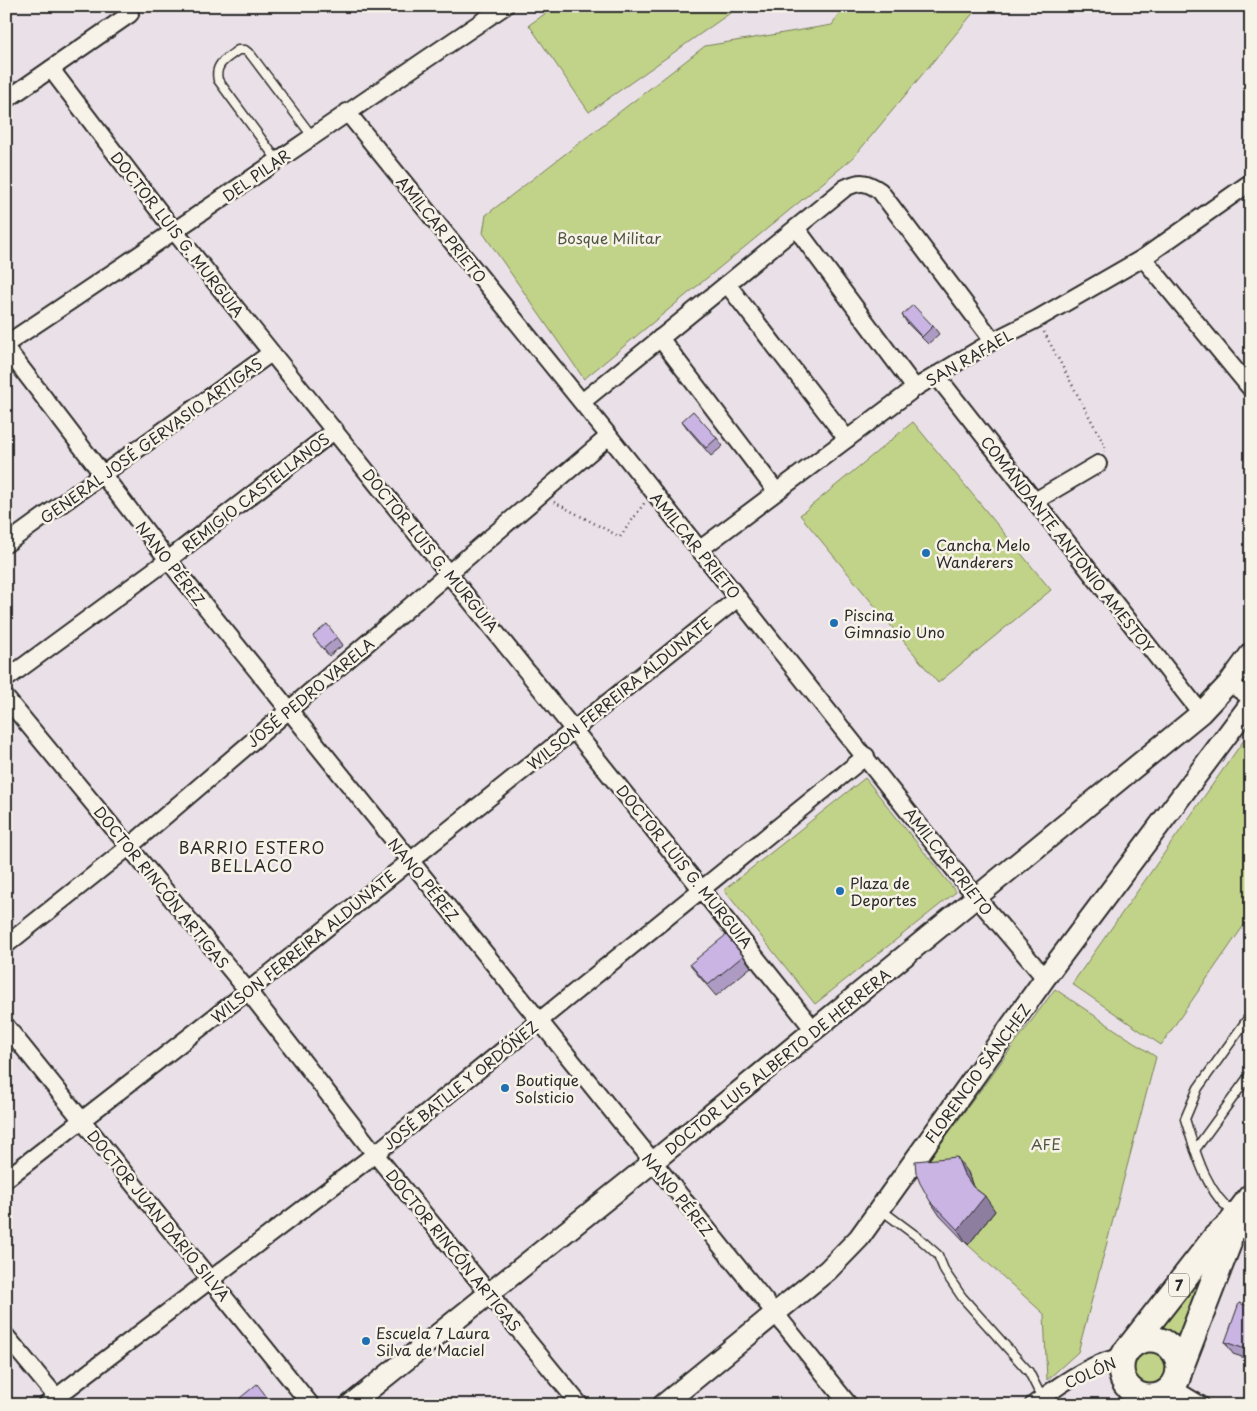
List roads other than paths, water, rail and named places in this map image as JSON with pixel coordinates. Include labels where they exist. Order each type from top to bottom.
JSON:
[{"type":"main road","name":"7","points":[[1126,1361],[1216,1237],[1242,1217]]},
{"type":"main road","name":"7","points":[[1168,1389],[1228,1244],[1242,1217]]},
{"type":"main road","points":[[1124,1405],[1126,1361],[1146,1339],[1161,1341],[1170,1346],[1176,1355],[1168,1389],[1151,1396],[1140,1394],[1130,1388],[1126,1361]]},
{"type":"street","name":"DEL PILAR","points":[[6,344],[505,6]]},
{"type":"street","points":[[6,100],[130,14]]},
{"type":"street","name":"DOCTOR LUIS G. MURGUIA","points":[[51,69],[174,232],[575,729],[814,1030]]},
{"type":"street","name":"AMILCAR PRIETO","points":[[346,112],[653,490],[977,898],[1045,978]]},
{"type":"street","points":[[582,402],[845,188],[858,182],[868,182],[880,191],[993,341]]},
{"type":"street","name":"SAN RAFAEL","points":[[699,550],[915,388],[993,341],[1037,320],[1143,258],[1251,182]]},
{"type":"street","points":[[796,228],[915,388]]},
{"type":"street","points":[[1143,258],[1251,389]]},
{"type":"street","points":[[727,284],[847,439]]},
{"type":"street","points":[[660,338],[776,492]]},
{"type":"street","name":"NANO PÉREZ","points":[[6,348],[168,560],[848,1405]]},
{"type":"street","name":"GENERAL JOSÉ GERVASIO ARTIGAS","points":[[6,544],[271,353]]},
{"type":"street","name":"COMANDANTE ANTONIO AMESTOY","points":[[936,375],[1201,713]]},
{"type":"street","name":"REMIGIO CASTELLANOS","points":[[6,679],[168,560],[335,430]]},
{"type":"street","name":"JOSÉ PEDRO VARELA","points":[[6,945],[130,846],[609,436]]},
{"type":"street","points":[[1035,501],[1098,464]]},
{"type":"street","name":"WILSON FERREIRA ALDUNATE","points":[[6,1179],[248,991],[738,598]]},
{"type":"street","points":[[1201,713],[1229,683],[1251,652]]},
{"type":"street","points":[[1229,683],[1251,698]]},
{"type":"street","name":"DOCTOR RINCÓN ARTIGAS","points":[[6,698],[248,991],[375,1154],[490,1292],[580,1405]]},
{"type":"street","name":"FLORENCIO SÁNCHEZ","points":[[663,1405],[828,1270],[860,1238],[1045,978],[1251,702]]},
{"type":"street","name":"DOCTOR LUIS ALBERTO DE HERRERA","points":[[350,1405],[653,1162],[1201,713]]},
{"type":"street","name":"JOSÉ BATLLE Y ORDÓÑEZ","points":[[55,1402],[375,1154],[866,756]]},
{"type":"street","name":"DOCTOR JUAN DARIO SILVA","points":[[6,1026],[311,1405]]},
{"type":"street","points":[[6,1336],[55,1402]]},
{"type":"street","name":"COLÓN","points":[[1038,1401],[1054,1388],[1108,1360],[1126,1361]]},
{"type":"street","points":[[1168,1389],[1201,1405]]},
{"type":"lane","points":[[277,160],[218,80],[216,72],[218,65],[238,50],[245,50],[251,55],[312,136]]},
{"type":"lane","points":[[1242,1217],[1223,1205],[1216,1195],[1195,1150],[1185,1119],[1198,1088],[1251,1014]]},
{"type":"lane","points":[[1195,1150],[1251,1073]]},
{"type":"lane","points":[[880,1209],[919,1238],[938,1255],[945,1272],[962,1297],[1029,1372],[1038,1401]]},
{"type":"place","name":"Cancha Melo Wanderers","points":[[926,553]]},
{"type":"place","name":"Piscina Gimnasio Uno","points":[[834,623]]},
{"type":"place","name":"Plaza de Deportes","points":[[840,891]]},
{"type":"place","name":"Boutique Solsticio","points":[[505,1088]]},
{"type":"place","name":"Escuela 7 Laura Silva de Maciel","points":[[366,1341]]},
{"type":"district","name":"BARRIO ESTERO BELLACO","points":[[252,856]]},
{"type":"park label","name":"Bosque Militar","points":[[609,237]]},
{"type":"park label","name":"AFE","points":[[1046,1143]]}]
